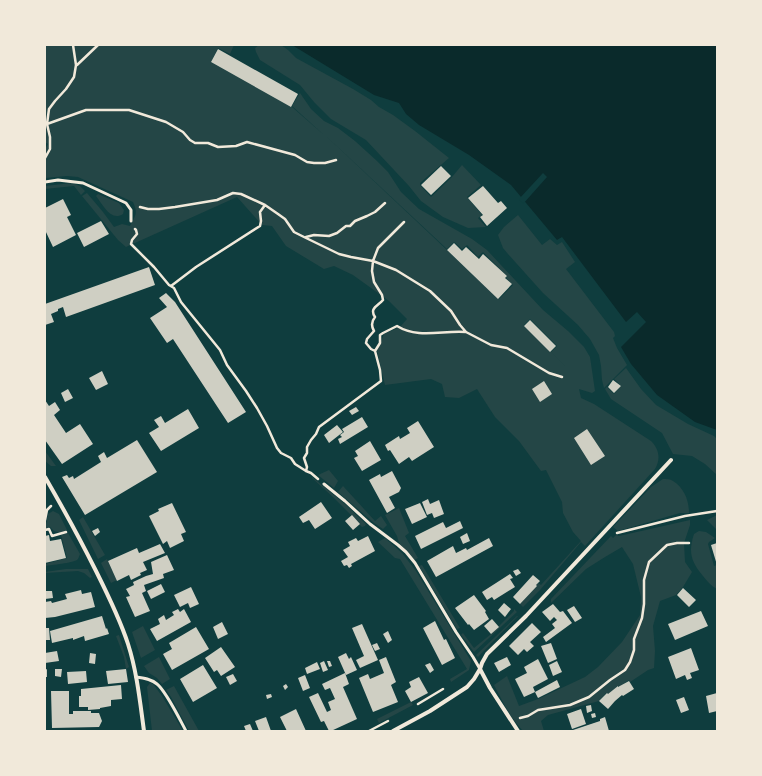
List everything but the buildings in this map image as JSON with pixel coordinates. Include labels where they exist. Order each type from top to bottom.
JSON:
[{"type":"street","points":[[393,731],[430,711],[467,687],[474,679],[487,654],[526,616],[671,460]]},
{"type":"street","points":[[45,477],[101,580],[118,618],[134,663],[144,731]]},
{"type":"street","points":[[480,669],[490,688],[518,731]]},
{"type":"lane","points":[[45,182],[58,180],[83,183],[126,203],[131,210],[131,222]]},
{"type":"lane","points":[[324,484],[370,524],[406,552],[480,669]]},
{"type":"lane","points":[[136,677],[148,679],[158,685],[186,731]]},
{"type":"path","points":[[45,158],[50,149],[48,124],[49,109],[74,77],[76,65],[73,45]]},
{"type":"path","points":[[76,65],[98,45]]},
{"type":"path","points":[[48,124],[86,110],[130,110],[166,122],[182,132],[195,143],[208,144],[218,147],[236,146],[247,142],[295,155],[307,162],[325,163],[336,160]]},
{"type":"path","points":[[126,203],[148,209],[159,209],[217,200],[233,193],[241,194],[265,205],[285,219],[294,232],[304,237],[339,254],[373,261],[396,270],[430,291],[451,311],[466,332]]},
{"type":"path","points":[[304,237],[314,234],[330,236],[346,226],[350,226],[355,221],[375,212],[385,203]]},
{"type":"path","points":[[171,286],[196,267],[260,226],[260,212],[265,205]]},
{"type":"path","points":[[131,222],[137,234],[132,240],[131,244],[174,288],[181,302],[220,350],[227,365],[257,408],[277,448],[281,453],[291,458],[295,464],[311,473],[324,484]]},
{"type":"path","points":[[306,471],[308,467],[304,458],[307,453],[307,447],[320,427],[381,381],[375,351],[366,343],[367,339],[374,331],[372,324],[372,321],[375,318],[373,310],[383,300],[382,295],[374,282],[372,271],[373,261],[378,248],[404,222]]},
{"type":"path","points":[[375,351],[380,343],[380,335],[397,326],[414,333],[466,332],[491,345],[507,348],[549,372],[562,377]]},
{"type":"path","points":[[45,520],[47,510],[51,506],[48,501]]},
{"type":"path","points":[[612,532],[616,534],[684,516],[717,511]]},
{"type":"path","points":[[45,530],[49,529],[52,536],[74,529]]},
{"type":"path","points":[[512,721],[528,716],[538,710],[570,705],[590,697],[610,680],[625,670],[630,662],[634,650],[634,639],[642,618],[644,604],[644,580],[650,562],[667,545],[689,543]]},
{"type":"path","points":[[415,706],[448,686]]},
{"type":"path","points":[[369,731],[389,720]]},
{"type":"shaded area","points":[[45,45],[234,45],[230,54],[218,48],[211,62],[292,107],[324,135],[292,106],[300,93],[311,109],[324,121],[338,128],[377,161],[388,172],[401,192],[419,209],[472,239],[487,250],[543,310],[584,347],[590,357],[595,391],[592,393],[579,389],[581,398],[594,404],[651,441],[656,447],[658,454],[658,462],[655,469],[585,546],[581,542],[540,590],[523,607],[520,604],[537,586],[536,585],[538,583],[541,585],[581,541],[573,532],[563,513],[562,502],[546,470],[541,471],[519,441],[495,417],[477,389],[459,398],[445,397],[442,384],[431,379],[385,385],[377,351],[384,334],[400,327],[407,319],[389,301],[353,275],[334,266],[324,269],[286,246],[272,226],[262,225],[237,197],[126,247],[118,240],[82,196],[87,193],[114,227],[122,224],[130,226],[136,214],[133,202],[78,177],[67,176],[45,178],[45,149],[48,144],[45,142]],"holes":[[[326,136],[447,249],[454,242],[462,249],[467,245],[478,257],[483,252],[507,276],[506,278],[513,285],[499,299]],[[530,319],[557,346],[551,352],[524,325]]]},
{"type":"shaded area","points":[[259,45],[281,45],[296,58],[371,100],[415,131],[449,158],[420,183],[420,185],[431,197],[462,165],[481,185],[467,197],[482,215],[478,218],[486,227],[468,228],[443,217],[421,201],[366,140],[331,119],[300,85],[260,60],[255,48]]},
{"type":"shaded area","points":[[292,45],[717,45],[717,430],[695,422],[657,395],[631,364],[621,347],[646,322],[637,312],[626,322],[562,237],[557,240],[511,185],[469,155],[419,125],[406,114],[399,103],[374,95]]},
{"type":"shaded area","points":[[72,183],[80,186],[85,191],[81,195],[74,186],[45,189],[45,186]]},
{"type":"shaded area","points":[[98,194],[119,203],[124,210],[123,214],[115,216],[111,214],[104,208],[96,196]]},
{"type":"shaded area","points":[[518,215],[542,245],[550,239],[557,245],[562,242],[575,262],[566,269],[614,332],[615,336],[613,338],[627,365],[604,388],[599,355],[590,339],[578,325],[543,293],[503,248],[498,235],[504,227]]},
{"type":"shaded area","points":[[626,368],[641,389],[656,405],[717,439],[717,475],[705,464],[692,456],[673,454],[662,433],[611,399],[605,389],[607,387],[614,394],[621,386],[614,379]]},
{"type":"shaded area","points":[[45,451],[56,466],[51,466],[45,461]]},
{"type":"shaded area","points":[[329,470],[338,481],[334,488],[318,475]]},
{"type":"shaded area","points":[[312,477],[345,504],[366,524],[365,526],[362,527]]},
{"type":"shaded area","points":[[663,479],[672,480],[680,487],[687,499],[689,513],[680,513],[618,531],[613,527],[651,487]]},
{"type":"shaded area","points":[[343,486],[375,521],[381,516],[387,525],[383,529],[374,523],[338,492]]},
{"type":"shaded area","points":[[399,508],[409,533],[405,536],[418,558],[414,560],[399,543],[397,536],[385,515]]},
{"type":"shaded area","points":[[53,511],[59,514],[67,530],[60,533],[54,531],[50,527],[45,529],[48,514]]},
{"type":"shaded area","points":[[717,515],[717,530],[707,520]]},
{"type":"shaded area","points":[[83,517],[105,555],[98,559],[79,520]]},
{"type":"shaded area","points":[[690,520],[690,525],[684,543],[685,562],[692,572],[676,595],[660,601],[653,626],[655,651],[654,668],[648,670],[630,682],[629,680],[619,687],[618,686],[608,694],[606,693],[599,701],[548,715],[541,721],[544,731],[523,731],[510,715],[494,685],[507,676],[519,706],[538,699],[585,677],[598,667],[622,642],[640,615],[641,597],[633,564],[622,547],[586,569],[551,603],[551,599],[611,536],[613,538],[616,535],[619,536]]},
{"type":"shaded area","points":[[699,531],[706,532],[715,538],[708,544],[714,566],[717,565],[717,589],[709,583],[693,561],[691,552],[692,540],[694,534]]},
{"type":"shaded area","points":[[68,533],[80,554],[78,559],[71,562],[45,566],[45,564],[67,558],[61,535]]},
{"type":"shaded area","points":[[385,538],[402,553],[416,571],[471,661],[469,670],[451,682],[450,679],[467,669],[400,559],[395,558],[378,542]]},
{"type":"shaded area","points":[[107,559],[117,580],[111,583],[101,563]]},
{"type":"shaded area","points":[[422,565],[460,628],[457,629],[419,566]]},
{"type":"shaded area","points":[[66,569],[88,569],[92,577],[90,578],[84,573],[78,571],[45,573]]},
{"type":"shaded area","points":[[514,609],[517,612],[474,652],[461,635],[463,633],[474,648],[491,634],[514,611]]},
{"type":"shaded area","points":[[517,616],[478,657],[476,655]]},
{"type":"shaded area","points":[[143,626],[155,650],[141,658],[132,632]]},
{"type":"shaded area","points":[[119,635],[129,667],[126,669],[124,657],[116,636]]},
{"type":"shaded area","points":[[159,657],[170,679],[162,684],[157,678],[149,673],[144,666]]},
{"type":"shaded area","points":[[150,683],[153,684],[162,696],[183,731],[152,731],[147,687]]},
{"type":"shaded area","points":[[174,686],[199,731],[189,731],[166,690]]},
{"type":"shaded area","points":[[411,702],[413,705],[379,723],[377,719]]},
{"type":"pier","points":[[543,173],[547,177],[523,204],[519,199]]}]
